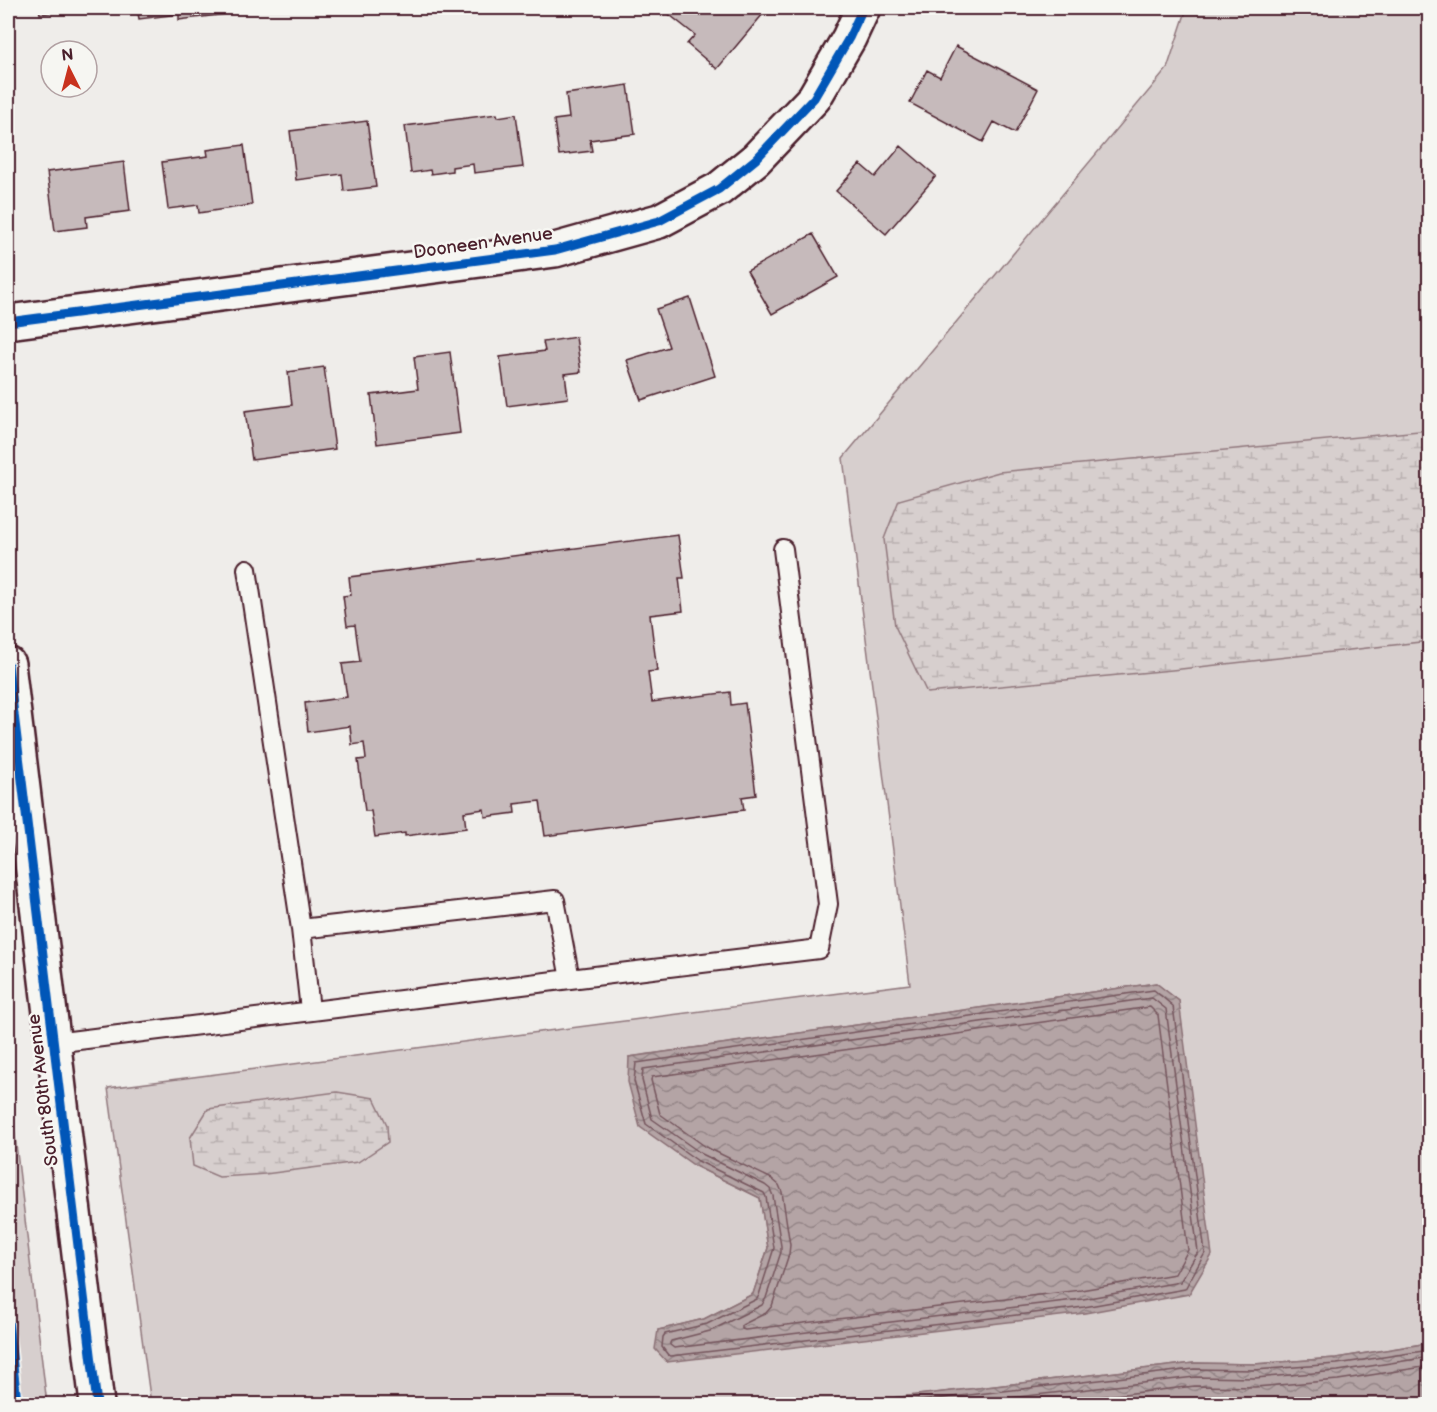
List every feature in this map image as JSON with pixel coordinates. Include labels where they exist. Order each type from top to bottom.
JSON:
[{"type":"street","name":"Dooneen Avenue","points":[[8,322],[555,250],[658,221],[719,189],[756,159],[814,98],[849,38],[863,8]]},
{"type":"street","name":"South 80th Avenue","points":[[8,664],[98,1404]]},
{"type":"lane","points":[[54,1042],[819,949],[828,904],[783,549]]},
{"type":"lane","points":[[247,569],[301,929],[310,1010]]},
{"type":"lane","points":[[301,929],[555,900],[570,979]]},
{"type":"green space","points":[[1187,8],[1429,8],[1429,1343],[1336,1358],[1254,1364],[1194,1363],[840,1404],[151,1404],[108,1088],[910,984],[843,458],[1167,69]],"holes":[[[1156,983],[1179,1001],[667,1362],[658,1330],[704,1319],[753,1294],[768,1248],[760,1198],[695,1166],[629,1057]]]},
{"type":"green space","points":[[1429,430],[1429,641],[1172,670],[927,693],[895,626],[884,539],[899,500],[999,472]]},
{"type":"green space","points":[[8,1077],[47,1404],[8,1404]]},
{"type":"green space","points":[[337,1092],[374,1098],[387,1125],[388,1142],[358,1162],[265,1174],[219,1177],[193,1166],[190,1138],[208,1109]]},
{"type":"water","points":[[1156,983],[1179,1001],[1212,1255],[1189,1294],[1085,1313],[667,1362],[655,1349],[658,1330],[704,1319],[753,1294],[768,1248],[760,1198],[695,1166],[640,1127],[628,1082],[629,1057]]},
{"type":"water","points":[[1429,1343],[1429,1404],[840,1404],[1194,1363],[1254,1364],[1336,1358]]},
{"type":"building","points":[[39,8],[93,8],[40,14]]},
{"type":"building","points":[[137,8],[225,8],[226,14],[179,20],[179,14],[139,19]]},
{"type":"building","points":[[661,8],[768,8],[717,69],[687,44],[695,35]]},
{"type":"building","points":[[956,46],[1038,89],[1015,133],[994,122],[983,142],[910,103],[927,70],[940,77]]},
{"type":"building","points":[[628,85],[635,134],[590,140],[592,151],[559,155],[554,120],[569,118],[566,94]]},
{"type":"building","points":[[497,114],[498,117],[516,114],[523,167],[474,173],[473,164],[452,167],[452,171],[431,174],[430,170],[411,173],[405,126]]},
{"type":"building","points":[[367,121],[376,187],[344,191],[342,174],[296,180],[290,131]]},
{"type":"building","points":[[244,145],[252,205],[199,213],[198,205],[168,209],[162,162],[208,156],[207,150]]},
{"type":"building","points":[[901,146],[936,176],[886,234],[836,191],[860,164],[875,177]]},
{"type":"building","points":[[124,162],[130,211],[86,217],[87,227],[55,231],[47,172]]},
{"type":"building","points":[[813,234],[838,277],[772,314],[747,271]]},
{"type":"building","points":[[690,298],[715,376],[641,400],[627,360],[669,347],[656,309]]},
{"type":"building","points":[[576,337],[581,372],[565,374],[568,398],[507,406],[500,357],[545,351],[543,342]]},
{"type":"building","points":[[450,352],[460,433],[377,444],[371,395],[418,389],[414,357]]},
{"type":"building","points":[[324,367],[335,449],[252,460],[245,411],[292,405],[288,372]]},
{"type":"building","points":[[678,535],[684,578],[679,578],[683,611],[650,615],[657,671],[648,672],[652,702],[730,692],[731,705],[745,703],[756,795],[742,797],[744,810],[545,836],[540,801],[514,804],[515,813],[485,817],[484,809],[464,812],[466,828],[405,836],[405,833],[375,837],[371,811],[365,811],[358,760],[366,759],[364,743],[352,745],[350,726],[308,732],[305,703],[347,697],[342,664],[360,662],[355,625],[347,626],[343,596],[351,595],[349,577]]},
{"type":"cycle path","points":[[8,322],[555,250],[659,221],[719,189],[756,159],[814,98],[849,38],[863,8]]},
{"type":"cycle path","points":[[8,664],[97,1404]]},
{"type":"cycle path","points":[[8,1320],[17,1401]]}]
